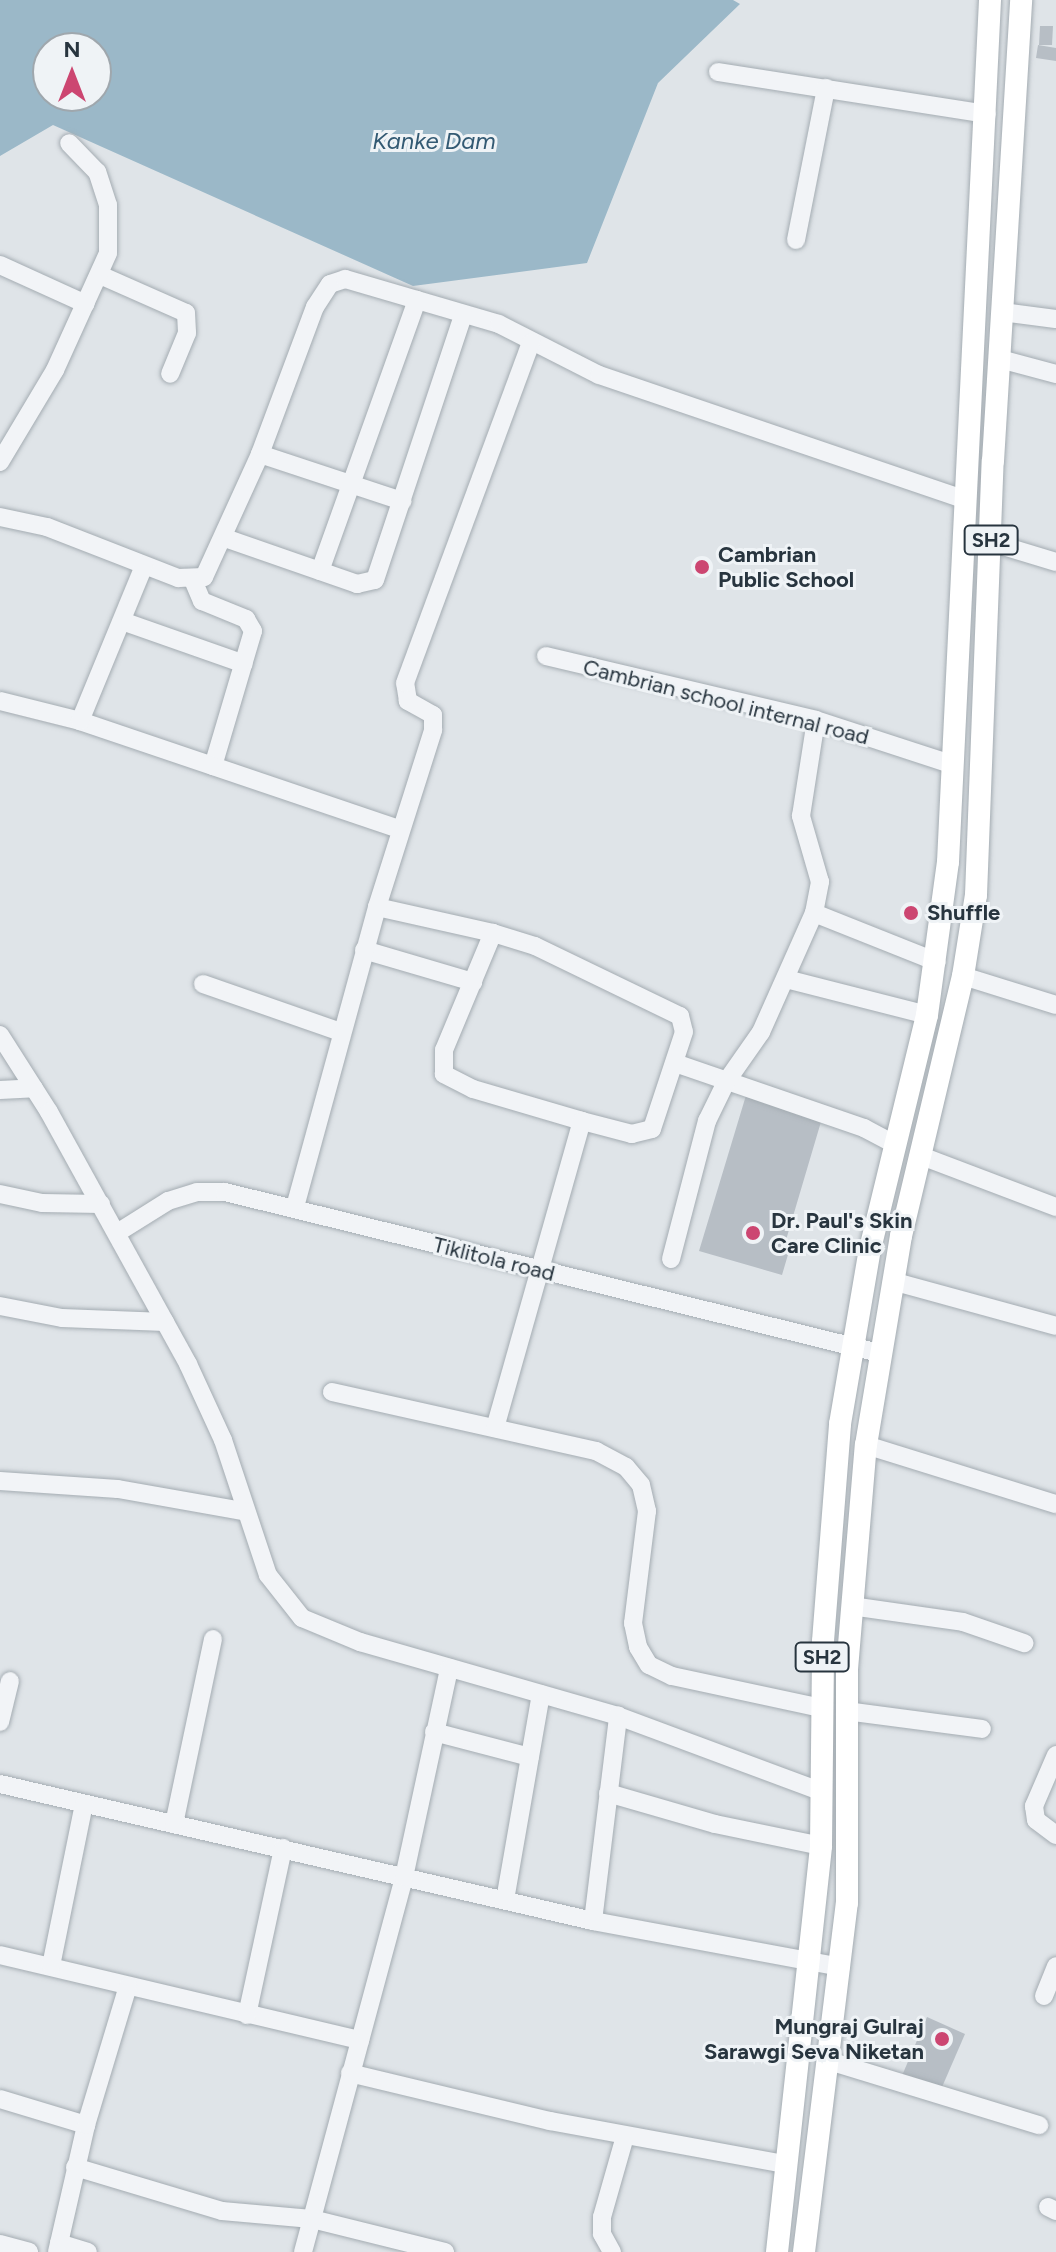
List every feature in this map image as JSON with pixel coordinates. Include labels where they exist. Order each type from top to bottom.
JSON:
[{"type":"main road","name":"SH2","points":[[777,2252],[785,2164],[812,1962],[821,1846],[821,1708],[827,1570],[850,1347],[927,1015],[937,962],[948,862],[963,499],[987,114],[990,0]]},
{"type":"main road","name":"SH2","points":[[804,2252],[826,2060],[841,1967],[848,1870],[846,1711],[851,1606],[866,1445],[892,1281],[963,976],[976,895],[990,542],[1021,0]]},
{"type":"street","points":[[718,72],[987,114]]},
{"type":"street","points":[[796,240],[826,88]]},
{"type":"street","points":[[0,462],[55,370],[108,253],[108,205],[97,172],[69,143]]},
{"type":"street","points":[[0,265],[86,304]]},
{"type":"street","points":[[100,275],[186,313],[187,333],[170,374]]},
{"type":"street","points":[[0,517],[47,527],[144,566],[193,580],[212,568],[260,454],[315,307],[330,284],[361,281],[499,324],[531,343],[666,399],[963,499]]},
{"type":"street","points":[[320,571],[417,300]]},
{"type":"street","points":[[1002,312],[1056,319]]},
{"type":"street","points":[[225,538],[357,584],[375,580],[463,315]]},
{"type":"street","points":[[295,1207],[364,950],[399,829],[435,722],[428,711],[408,701],[405,683],[531,343]]},
{"type":"street","points":[[1000,359],[1056,374]]},
{"type":"street","points":[[260,454],[402,501]]},
{"type":"street","points":[[990,542],[1056,562]]},
{"type":"street","points":[[80,721],[144,566]]},
{"type":"street","points":[[193,580],[202,601],[252,624],[244,664],[213,766]]},
{"type":"street","points":[[122,621],[244,664]]},
{"type":"street","name":"Cambrian school internal road","points":[[546,656],[816,720],[951,764]]},
{"type":"street","points":[[0,701],[80,721],[399,829]]},
{"type":"street","points":[[671,1259],[695,1159],[726,1082],[761,1032],[814,913],[820,882],[801,816],[816,720]]},
{"type":"street","points":[[377,907],[493,933],[579,964],[680,1016],[684,1032],[652,1129],[632,1134],[582,1121],[473,1089],[444,1074],[444,1050],[493,933]]},
{"type":"street","points":[[814,913],[937,962]]},
{"type":"street","points":[[364,950],[473,982]]},
{"type":"street","points":[[963,976],[1056,1005]]},
{"type":"street","points":[[786,979],[927,1015]]},
{"type":"street","points":[[203,984],[341,1032]]},
{"type":"street","points":[[0,1035],[101,1204],[209,1405],[243,1511],[268,1575],[302,1618],[360,1642],[618,1716],[822,1792]]},
{"type":"street","points":[[675,1063],[864,1128],[896,1145]]},
{"type":"street","points":[[0,1090],[34,1088]]},
{"type":"street","points":[[495,1428],[542,1271],[582,1121]]},
{"type":"street","points":[[919,1155],[1056,1207]]},
{"type":"street","name":"Tiklitola road","points":[[117,1233],[168,1201],[197,1192],[225,1192],[879,1353]]},
{"type":"street","points":[[0,1194],[42,1203],[101,1204]]},
{"type":"street","points":[[892,1281],[1056,1326]]},
{"type":"street","points":[[0,1306],[62,1318],[165,1322]]},
{"type":"street","points":[[332,1392],[596,1451],[626,1467],[641,1485],[647,1511],[633,1623],[638,1647],[649,1665],[672,1676],[821,1708]]},
{"type":"street","points":[[866,1445],[1056,1504]]},
{"type":"street","points":[[0,1481],[118,1489],[243,1511]]},
{"type":"street","points":[[851,1606],[963,1622],[1024,1643]]},
{"type":"street","points":[[174,1824],[213,1639]]},
{"type":"street","points":[[303,2252],[404,1877],[449,1668]]},
{"type":"street","points":[[0,1722],[10,1681]]},
{"type":"street","points":[[505,1900],[541,1694]]},
{"type":"street","points":[[846,1711],[982,1729]]},
{"type":"street","points":[[593,1921],[618,1716]]},
{"type":"street","points":[[434,1732],[530,1757]]},
{"type":"street","points":[[1056,1755],[1034,1806],[1036,1820],[1056,1835]]},
{"type":"street","points":[[0,1784],[593,1921],[841,1967]]},
{"type":"street","points":[[608,1793],[715,1824],[821,1846]]},
{"type":"street","points":[[51,1966],[84,1804]]},
{"type":"street","points":[[247,2015],[283,1848]]},
{"type":"street","points":[[0,1955],[360,2040]]},
{"type":"street","points":[[1044,1996],[1056,1966]]},
{"type":"street","points":[[88,2252],[58,2247],[86,2125],[128,1986]]},
{"type":"street","points":[[826,2060],[1039,2125]]},
{"type":"street","points":[[350,2073],[625,2136],[785,2164]]},
{"type":"street","points":[[0,2099],[86,2125]]},
{"type":"street","points":[[612,2252],[602,2234],[602,2217],[625,2136]]},
{"type":"street","points":[[75,2167],[222,2211],[312,2219],[445,2252]]},
{"type":"street","points":[[0,2244],[29,2252]]},
{"type":"water","name":"Kanke Dam","points":[[0,0],[733,0],[740,4],[658,83],[587,263],[413,286],[53,125],[0,156]]},
{"type":"building","points":[[1040,26],[1053,26],[1052,45],[1039,45]]},
{"type":"building","points":[[1038,45],[1056,48],[1056,61],[1036,58]]},
{"type":"building","points":[[747,1092],[823,1115],[786,1240],[792,1241],[782,1275],[699,1251]]},
{"type":"building","points":[[927,2017],[965,2034],[939,2094],[901,2078]]},
{"type":"place","name":"Cambrian Public School","points":[[702,567]]},
{"type":"place","name":"Shuffle","points":[[911,913]]},
{"type":"place","name":"Dr. Paul's Skin Care Clinic","points":[[753,1233]]},
{"type":"place","name":"Mungraj Gulraj Sarawgi Seva Niketan","points":[[942,2039]]}]
